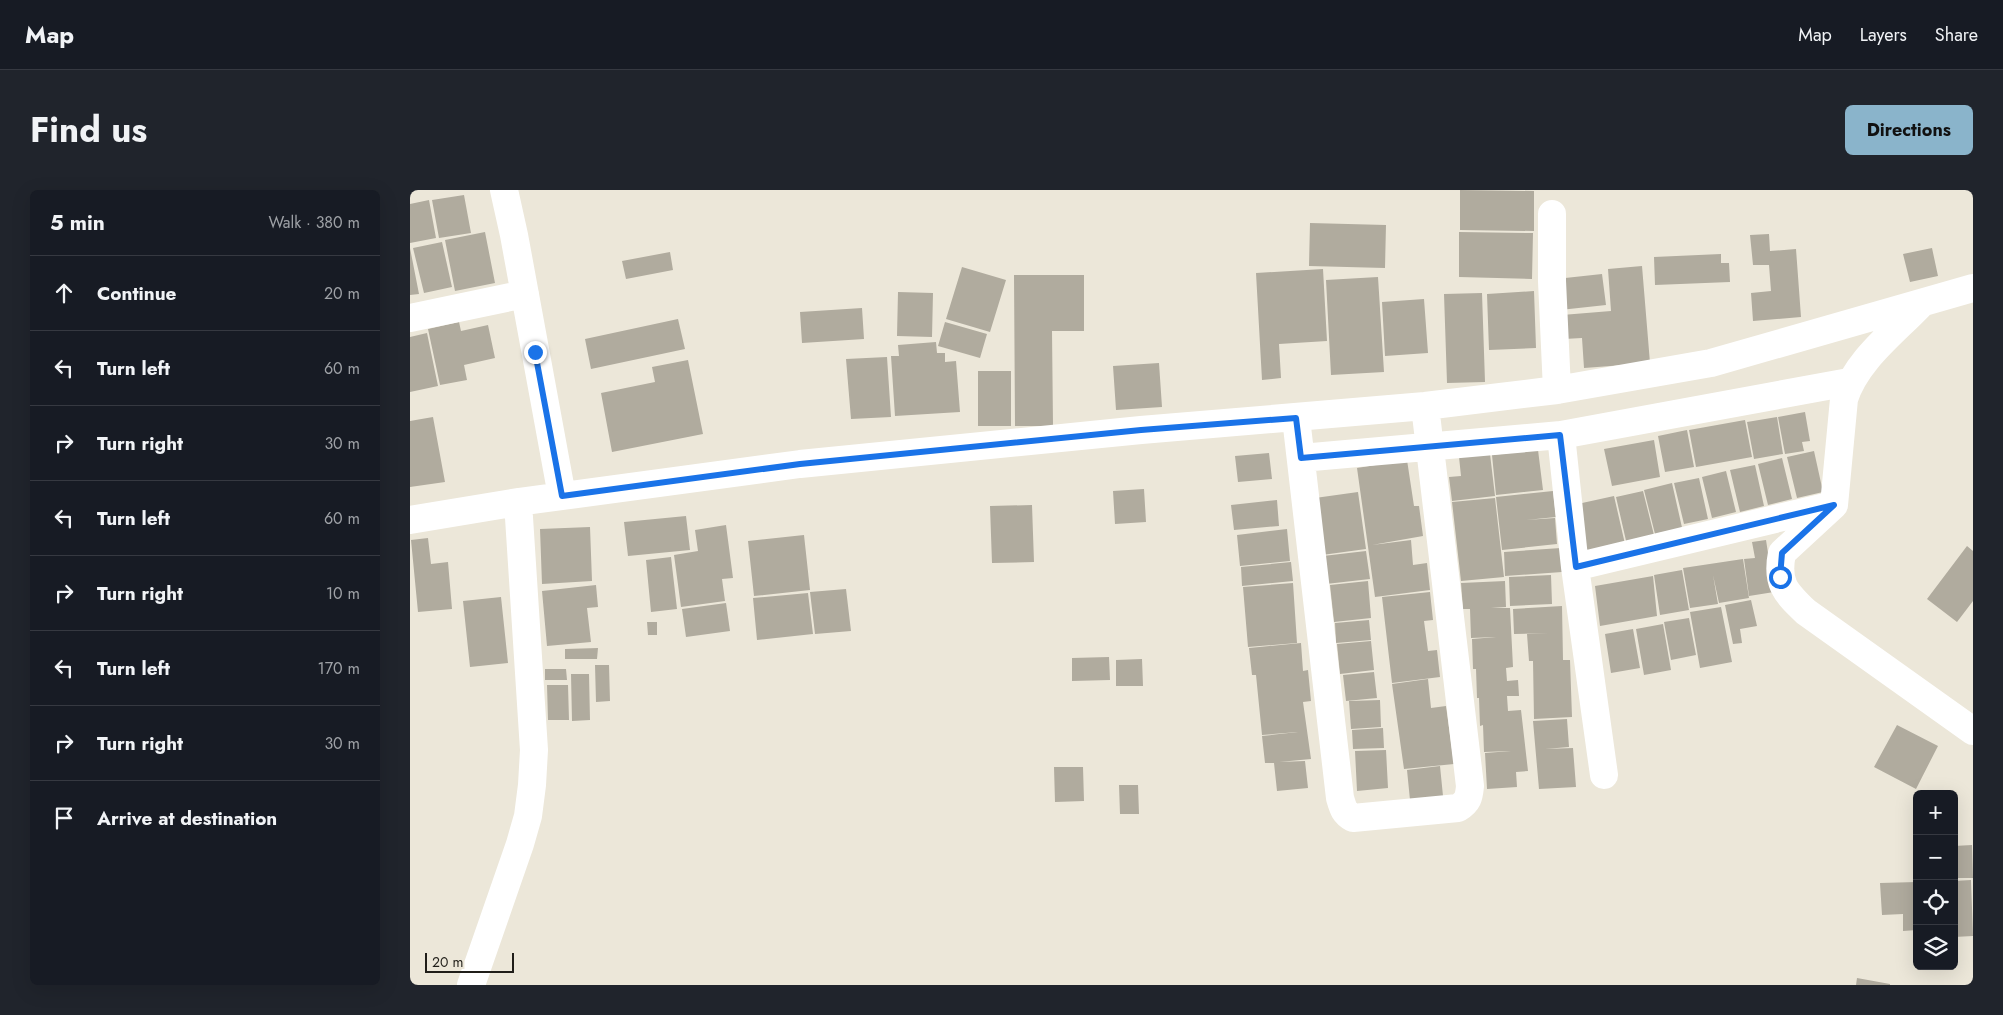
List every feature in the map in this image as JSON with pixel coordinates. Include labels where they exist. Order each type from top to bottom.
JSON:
[{"type":"street","points":[[504,190],[514,234],[562,496]]},
{"type":"street","points":[[1552,214],[1552,281],[1557,390]]},
{"type":"street","points":[[410,520],[518,502],[800,464],[1141,430],[1425,406],[1557,390],[1711,363],[1920,305],[1973,288]]},
{"type":"street","points":[[410,318],[525,294]]},
{"type":"street","points":[[1920,305],[1862,365],[1849,382],[1844,399],[1834,505],[1782,553],[1780,577],[1789,596],[1826,628],[1973,731]]},
{"type":"street","points":[[1301,458],[1560,435],[1849,382]]},
{"type":"street","points":[[1296,418],[1340,798],[1343,809],[1347,815],[1353,818],[1458,808],[1465,804],[1469,796],[1470,786],[1425,406]]},
{"type":"street","points":[[1560,435],[1604,775]]},
{"type":"street","points":[[471,985],[520,844],[528,816],[532,785],[534,750],[518,502]]},
{"type":"street","points":[[1576,567],[1834,505]]},
{"type":"building","points":[[1460,190],[1534,191],[1534,231],[1460,230]]},
{"type":"building","points":[[464,195],[471,233],[439,238],[432,200]]},
{"type":"building","points":[[429,200],[436,238],[410,243],[410,204]]},
{"type":"building","points":[[1310,223],[1386,225],[1385,268],[1309,266]]},
{"type":"building","points":[[485,232],[495,283],[455,291],[445,240]]},
{"type":"building","points":[[1459,232],[1533,233],[1532,279],[1459,277]]},
{"type":"building","points":[[1769,234],[1770,251],[1796,249],[1801,317],[1753,321],[1751,293],[1771,291],[1769,265],[1753,265],[1750,235]]},
{"type":"building","points":[[442,242],[452,287],[424,293],[413,248]]},
{"type":"building","points":[[410,248],[419,294],[410,295]]},
{"type":"building","points":[[1932,248],[1938,276],[1910,282],[1903,254]]},
{"type":"building","points":[[670,252],[673,270],[626,279],[622,261]]},
{"type":"building","points":[[1721,254],[1721,263],[1729,263],[1730,282],[1655,285],[1654,257]]},
{"type":"building","points":[[1642,266],[1650,363],[1584,368],[1582,338],[1564,339],[1562,315],[1611,311],[1608,269]]},
{"type":"building","points":[[962,267],[1006,280],[990,332],[946,319]]},
{"type":"building","points":[[1323,269],[1327,341],[1279,344],[1281,378],[1262,380],[1256,273]]},
{"type":"building","points":[[1602,274],[1606,305],[1560,310],[1556,279]]},
{"type":"building","points":[[1014,275],[1084,275],[1084,331],[1052,331],[1053,426],[1015,426]]},
{"type":"building","points":[[1378,277],[1384,372],[1331,375],[1326,280]]},
{"type":"building","points":[[1534,291],[1536,348],[1489,350],[1487,294]]},
{"type":"building","points":[[898,292],[933,293],[932,337],[897,336]]},
{"type":"building","points":[[1482,293],[1485,382],[1447,383],[1444,294]]},
{"type":"building","points":[[1424,299],[1428,353],[1385,356],[1382,302]]},
{"type":"building","points":[[862,308],[864,339],[802,343],[800,312]]},
{"type":"building","points":[[678,319],[685,349],[591,369],[585,339]]},
{"type":"building","points":[[459,322],[461,331],[488,325],[495,358],[464,365],[467,380],[440,385],[428,329]]},
{"type":"building","points":[[945,322],[987,334],[980,358],[938,346]]},
{"type":"building","points":[[427,333],[438,386],[410,392],[410,337]]},
{"type":"building","points":[[936,342],[937,353],[945,353],[945,362],[956,361],[960,412],[895,416],[891,356],[899,356],[898,345]]},
{"type":"building","points":[[887,357],[891,417],[851,419],[846,359]]},
{"type":"building","points":[[688,360],[703,434],[612,452],[601,393],[655,382],[652,367]]},
{"type":"building","points":[[1159,363],[1162,407],[1116,410],[1113,366]]},
{"type":"building","points":[[978,371],[1011,371],[1011,426],[978,426]]},
{"type":"building","points":[[1805,412],[1810,441],[1802,442],[1804,451],[1785,454],[1778,417]]},
{"type":"building","points":[[433,417],[445,482],[410,487],[410,421]]},
{"type":"building","points":[[1777,417],[1783,454],[1754,459],[1747,422]]},
{"type":"building","points":[[1745,420],[1752,457],[1696,467],[1689,430]]},
{"type":"building","points":[[1687,430],[1694,467],[1665,472],[1658,436]]},
{"type":"building","points":[[1654,440],[1660,477],[1612,486],[1604,449]]},
{"type":"building","points":[[1538,450],[1543,490],[1496,495],[1492,455]]},
{"type":"building","points":[[1814,451],[1823,492],[1797,498],[1787,457]]},
{"type":"building","points":[[1269,453],[1272,479],[1238,482],[1235,456]]},
{"type":"building","points":[[1490,454],[1495,496],[1452,501],[1449,477],[1461,476],[1459,457]]},
{"type":"building","points":[[1782,458],[1792,499],[1768,505],[1758,464]]},
{"type":"building","points":[[1407,460],[1414,506],[1419,506],[1423,536],[1372,545],[1411,540],[1413,565],[1427,563],[1430,590],[1375,597],[1357,468]]},
{"type":"building","points":[[1755,465],[1764,506],[1740,512],[1730,470]]},
{"type":"building","points":[[1726,471],[1736,512],[1712,518],[1702,477]]},
{"type":"building","points":[[1699,478],[1708,519],[1684,524],[1674,483]]},
{"type":"building","points":[[1672,483],[1683,532],[1656,538],[1644,490]]},
{"type":"building","points":[[1144,489],[1146,522],[1115,524],[1113,491]]},
{"type":"building","points":[[1553,491],[1556,517],[1526,520],[1555,518],[1557,544],[1502,550],[1496,497]]},
{"type":"building","points":[[1643,491],[1655,539],[1627,545],[1616,497]]},
{"type":"building","points":[[1358,492],[1366,549],[1322,555],[1315,498]]},
{"type":"building","points":[[1614,496],[1625,544],[1584,554],[1573,505]]},
{"type":"building","points":[[1495,498],[1504,577],[1461,581],[1452,502]]},
{"type":"building","points":[[1277,500],[1279,526],[1234,530],[1231,505]]},
{"type":"building","points":[[1032,505],[1034,562],[992,563],[990,506]]},
{"type":"building","points":[[686,516],[690,550],[628,556],[624,522]]},
{"type":"building","points":[[726,525],[733,578],[722,579],[725,601],[681,607],[674,555],[698,551],[695,530]]},
{"type":"building","points":[[590,527],[592,581],[542,584],[540,529]]},
{"type":"building","points":[[1287,529],[1290,561],[1240,566],[1237,535]]},
{"type":"building","points":[[804,535],[810,590],[754,596],[748,541]]},
{"type":"building","points":[[428,538],[431,564],[448,562],[452,609],[418,612],[411,540]]},
{"type":"building","points":[[1766,540],[1774,592],[1749,596],[1744,559],[1755,558],[1752,542]]},
{"type":"building","points":[[1967,546],[1973,551],[1973,601],[1957,622],[1927,599]]},
{"type":"building","points":[[1561,548],[1562,572],[1505,576],[1504,552]]},
{"type":"building","points":[[1366,551],[1370,579],[1326,584],[1323,556]]},
{"type":"building","points":[[671,557],[677,609],[651,612],[646,560]]},
{"type":"building","points":[[1743,559],[1749,598],[1719,603],[1713,575],[1718,604],[1690,608],[1683,568]]},
{"type":"building","points":[[1291,562],[1293,581],[1242,586],[1241,567]]},
{"type":"building","points":[[1682,570],[1689,610],[1660,615],[1654,575]]},
{"type":"building","points":[[1551,575],[1552,604],[1510,606],[1509,577]]},
{"type":"building","points":[[1653,576],[1657,616],[1600,626],[1595,586]]},
{"type":"building","points":[[1368,581],[1371,618],[1334,622],[1330,585]]},
{"type":"building","points":[[1505,581],[1506,607],[1491,608],[1510,608],[1513,667],[1506,668],[1507,681],[1518,680],[1519,696],[1507,696],[1508,711],[1521,710],[1528,771],[1516,772],[1517,787],[1487,789],[1485,753],[1511,751],[1484,752],[1483,725],[1480,726],[1479,698],[1477,698],[1476,669],[1473,669],[1472,639],[1496,637],[1471,638],[1470,609],[1463,609],[1461,583]]},
{"type":"building","points":[[1293,583],[1297,643],[1248,647],[1243,587]]},
{"type":"building","points":[[596,585],[598,607],[587,608],[591,642],[547,646],[542,591]]},
{"type":"building","points":[[846,589],[851,631],[815,634],[810,592]]},
{"type":"building","points":[[1430,592],[1433,620],[1424,621],[1428,651],[1437,650],[1440,677],[1392,683],[1382,597]]},
{"type":"building","points":[[808,593],[813,634],[757,640],[753,598]]},
{"type":"building","points":[[501,597],[508,663],[470,667],[463,601]]},
{"type":"building","points":[[1751,600],[1757,626],[1740,629],[1742,643],[1733,644],[1725,605]]},
{"type":"building","points":[[726,603],[730,631],[686,637],[682,609]]},
{"type":"building","points":[[1562,606],[1563,660],[1570,660],[1572,717],[1534,719],[1533,661],[1529,661],[1527,634],[1549,633],[1514,634],[1513,609]]},
{"type":"building","points":[[1721,607],[1732,662],[1700,668],[1690,612]]},
{"type":"building","points":[[1689,618],[1696,655],[1671,660],[1664,622]]},
{"type":"building","points":[[1369,620],[1371,640],[1336,643],[1335,623]]},
{"type":"building","points":[[647,622],[657,622],[657,635],[648,635]]},
{"type":"building","points":[[1663,624],[1671,670],[1644,675],[1636,629]]},
{"type":"building","points":[[1633,629],[1640,668],[1611,673],[1605,634]]},
{"type":"building","points":[[1371,641],[1374,670],[1340,674],[1337,644]]},
{"type":"building","points":[[1301,643],[1303,671],[1308,670],[1311,701],[1303,702],[1311,759],[1279,762],[1305,761],[1308,788],[1277,791],[1274,763],[1265,763],[1262,736],[1298,732],[1262,735],[1256,675],[1252,675],[1249,648]]},
{"type":"building","points":[[598,648],[597,659],[565,659],[565,649]]},
{"type":"building","points":[[1109,657],[1110,680],[1072,681],[1072,658]]},
{"type":"building","points":[[1142,659],[1143,686],[1116,686],[1116,660]]},
{"type":"building","points":[[595,665],[609,665],[610,701],[596,702]]},
{"type":"building","points":[[545,669],[566,669],[567,680],[545,680]]},
{"type":"building","points":[[1374,672],[1377,698],[1346,701],[1343,675]]},
{"type":"building","points":[[571,674],[589,674],[590,720],[572,721]]},
{"type":"building","points":[[1428,679],[1431,708],[1446,706],[1454,764],[1404,769],[1392,684]]},
{"type":"building","points":[[547,685],[568,685],[569,720],[548,720]]},
{"type":"building","points":[[1380,700],[1381,727],[1351,729],[1349,701]]},
{"type":"building","points":[[1567,719],[1569,747],[1545,749],[1573,748],[1576,787],[1539,789],[1533,721]]},
{"type":"building","points":[[1897,725],[1938,746],[1916,789],[1874,767]]},
{"type":"building","points":[[1383,728],[1384,748],[1353,749],[1352,730]]},
{"type":"building","points":[[1386,750],[1388,788],[1357,791],[1355,751]]},
{"type":"building","points":[[1440,766],[1443,796],[1410,800],[1407,770]]},
{"type":"building","points":[[1054,767],[1083,767],[1084,801],[1055,802]]},
{"type":"building","points":[[1119,785],[1138,785],[1139,814],[1120,814]]},
{"type":"building","points":[[1972,845],[1973,878],[1958,878],[1958,846]]},
{"type":"building","points":[[1971,880],[1973,936],[1958,937],[1958,881]]},
{"type":"building","points":[[1913,882],[1913,930],[1903,931],[1903,914],[1882,915],[1880,883]]},
{"type":"building","points":[[1857,978],[1890,984],[1890,985],[1856,985]]},
{"type":"route","points":[[535,352],[562,496],[800,464],[1141,430],[1296,418],[1301,458],[1560,435],[1576,567],[1834,505],[1782,553],[1780,577]]}]
